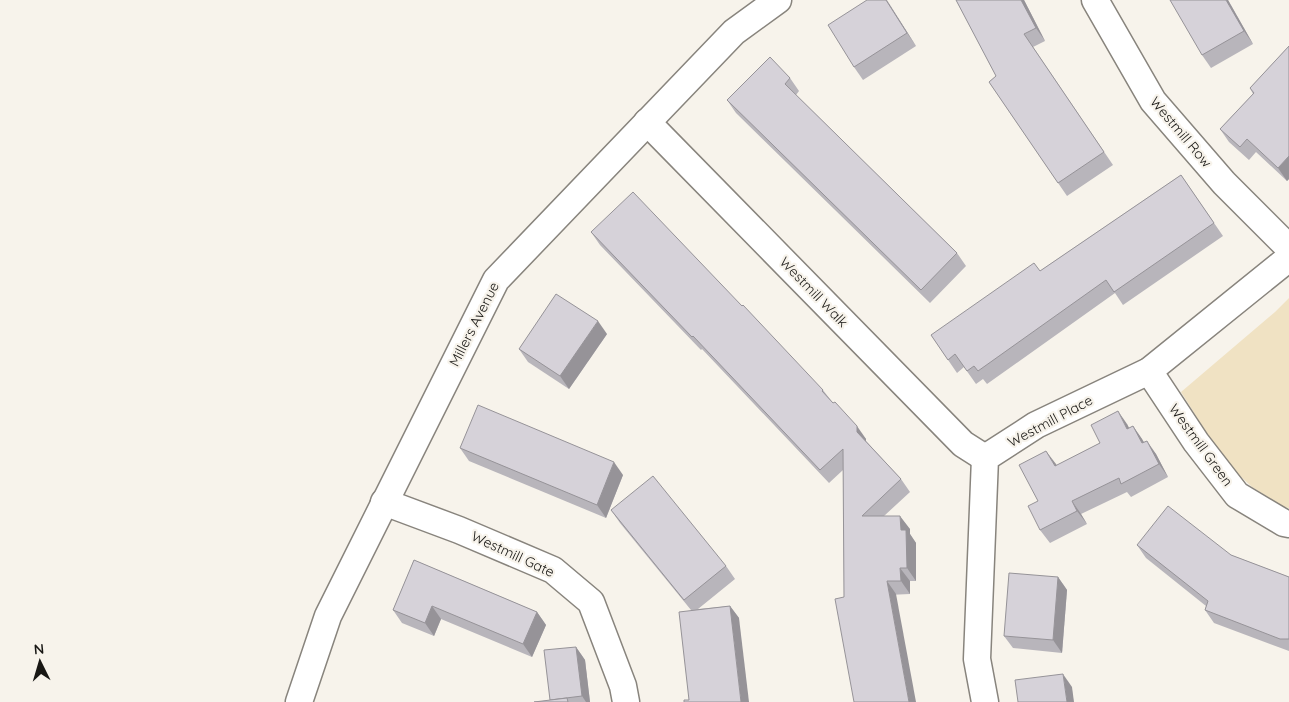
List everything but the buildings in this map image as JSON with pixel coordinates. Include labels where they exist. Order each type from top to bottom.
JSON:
[{"type":"street","name":"Millers Avenue","points":[[299,702],[328,616],[496,280],[734,32],[778,0]]},
{"type":"street","name":"Westmill Row","points":[[1095,0],[1153,101],[1224,183],[1289,248]]},
{"type":"street","name":"Westmill Walk","points":[[647,122],[963,444],[985,458]]},
{"type":"street","name":"Westmill Place","points":[[985,458],[1036,425],[1150,371],[1289,258]]},
{"type":"street","name":"Westmill Green","points":[[1150,371],[1196,442],[1237,495],[1284,523],[1289,524]]},
{"type":"street","points":[[985,458],[977,659],[985,702]]},
{"type":"street","name":"Westmill Gate","points":[[384,502],[459,530],[553,570],[591,602],[623,686],[626,702]]},
{"type":"shaded area","points":[[1289,298],[1289,508],[1284,507],[1252,487],[1225,462],[1181,392]]}]
